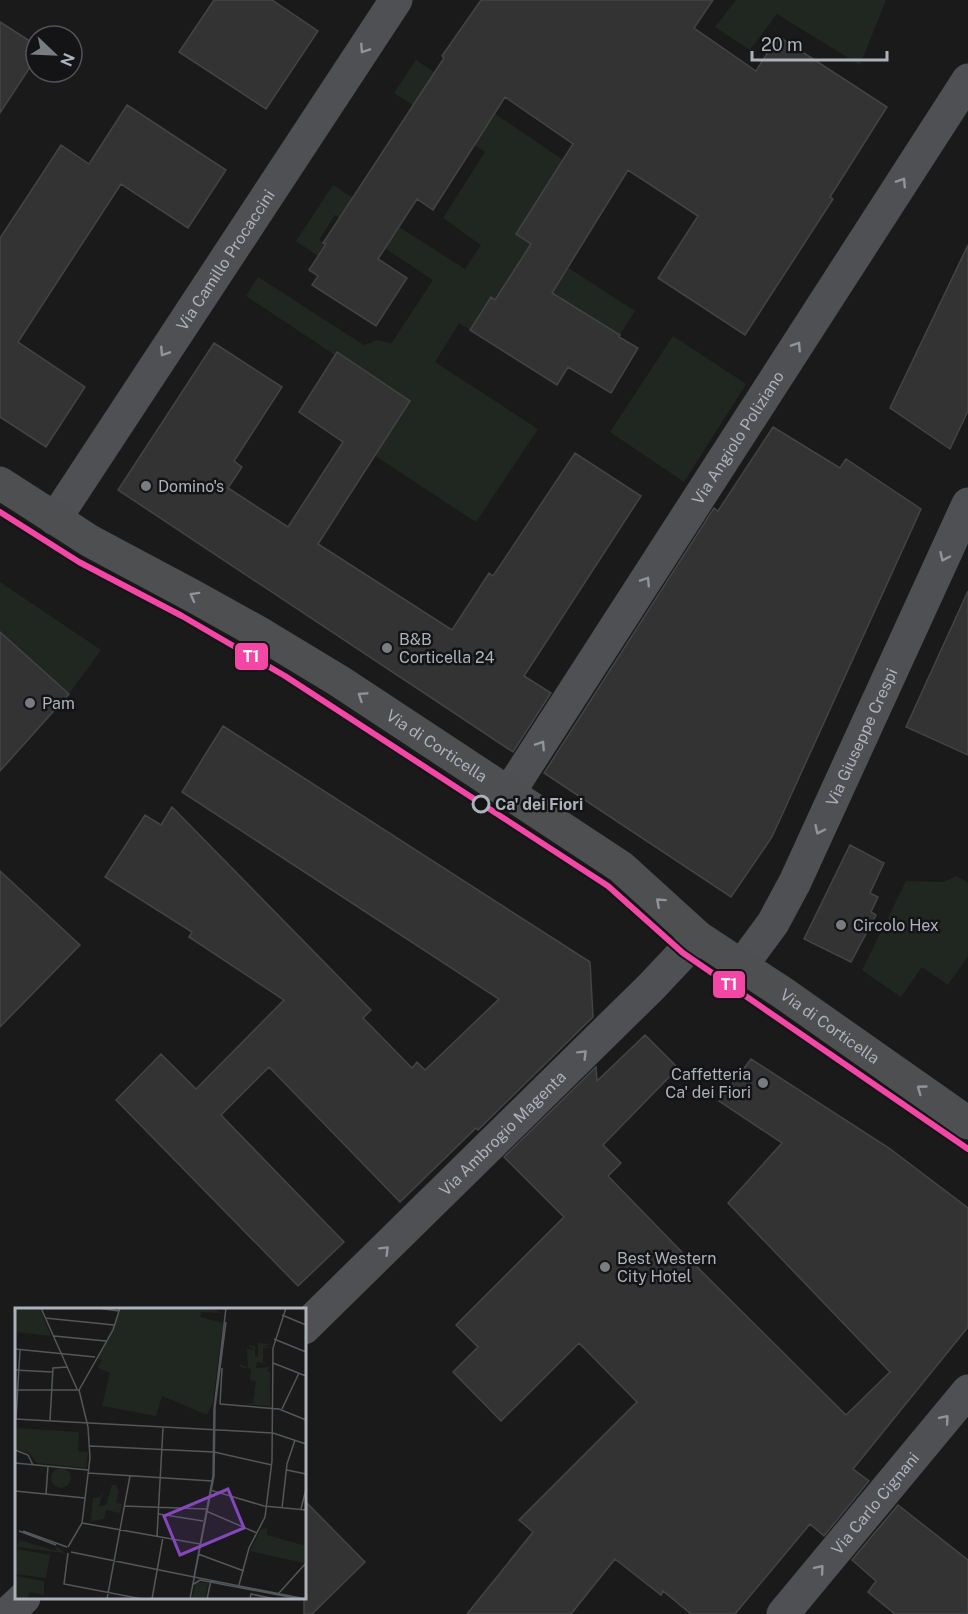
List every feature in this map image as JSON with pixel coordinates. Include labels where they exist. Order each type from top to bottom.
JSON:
[{"type":"main road","name":"Via di Corticella","points":[[0,483],[90,541],[297,655],[621,867],[698,937],[742,965],[968,1123]]},
{"type":"street","name":"Via Camillo Procaccini","points":[[55,519],[396,0]]},
{"type":"street","name":"Via Angiolo Poliziano","points":[[508,794],[968,80]]},
{"type":"street","name":"Via Giuseppe Crespi","points":[[742,965],[772,923],[795,882],[968,504]]},
{"type":"street","name":"Via Ambrogio Magenta","points":[[306,1326],[644,994],[698,937]]},
{"type":"street","name":"Via Carlo Cignani","points":[[783,1614],[968,1392]]},
{"type":"street","points":[[6,1614],[23,1599]]},
{"type":"shaded area","points":[[736,0],[886,0],[860,65],[777,14],[750,50],[715,27]]},
{"type":"shaded area","points":[[416,60],[563,160],[516,234],[635,311],[620,335],[589,315],[495,300],[491,297],[470,330],[459,323],[435,362],[538,429],[476,522],[375,456],[410,401],[246,296],[258,277],[364,345],[378,340],[391,344],[433,280],[335,215],[319,240],[325,244],[318,256],[296,241],[333,185],[465,269],[481,245],[443,218],[485,152],[394,93]]},
{"type":"shaded area","points":[[673,336],[746,384],[684,482],[610,432]]},
{"type":"shaded area","points":[[0,582],[101,650],[69,694],[0,632]]},
{"type":"shaded area","points":[[957,876],[968,883],[968,956],[948,985],[922,967],[901,997],[862,970],[906,881],[943,882]]},
{"type":"building","points":[[214,0],[272,0],[318,31],[266,109],[179,52]]},
{"type":"building","points":[[481,0],[713,0],[694,28],[756,71],[778,36],[887,107],[830,197],[833,199],[745,335],[658,278],[698,216],[628,170],[552,293],[638,348],[611,393],[568,367],[557,385],[470,330],[491,297],[495,300],[531,244],[516,234],[573,144],[505,97],[433,210],[417,199],[378,259],[407,278],[376,326],[312,285],[318,276],[309,270],[326,244],[323,243],[444,58],[442,56]]},
{"type":"building","points":[[0,22],[24,37],[24,76],[0,113]]},
{"type":"building","points":[[127,105],[226,170],[188,228],[121,184],[18,342],[85,387],[46,447],[0,417],[0,238],[61,145],[89,164]]},
{"type":"building","points":[[968,245],[968,411],[950,449],[890,408]]},
{"type":"building","points":[[214,343],[282,387],[234,461],[242,467],[228,488],[288,527],[343,442],[299,412],[337,352],[410,401],[318,544],[452,630],[489,573],[493,576],[575,453],[641,496],[524,676],[551,693],[513,752],[118,490]]},
{"type":"building","points":[[773,427],[840,468],[846,459],[921,509],[772,837],[731,897],[544,773],[714,508],[718,511]]},
{"type":"building","points":[[968,591],[968,755],[906,727]]},
{"type":"building","name":"Pam","points":[[0,632],[69,694],[0,771]]},
{"type":"building","points":[[223,726],[590,962],[593,1017],[478,1130],[476,1128],[400,1202],[269,1067],[221,1115],[344,1242],[298,1286],[116,1100],[161,1054],[196,1089],[284,1000],[189,937],[192,932],[105,877],[145,815],[161,825],[172,807],[371,1010],[363,1018],[412,1068],[417,1062],[425,1070],[499,999],[182,792]]},
{"type":"building","points":[[850,845],[884,863],[870,893],[878,897],[871,912],[876,915],[851,962],[804,939]]},
{"type":"building","points":[[0,871],[80,945],[0,1027]]},
{"type":"building","points":[[645,1035],[678,1068],[603,1145],[621,1163],[608,1176],[846,1415],[890,1372],[728,1203],[782,1143],[719,1101],[751,1059],[889,1148],[968,1208],[968,1327],[853,1469],[869,1481],[824,1536],[810,1524],[735,1614],[691,1614],[663,1591],[661,1595],[615,1559],[571,1614],[467,1614],[533,1532],[519,1520],[637,1402],[579,1343],[501,1421],[453,1372],[478,1347],[456,1325],[564,1217],[504,1157],[596,1067],[597,1081]]},
{"type":"building","points":[[306,1502],[365,1562],[312,1614],[304,1614]]},
{"type":"building","points":[[898,1505],[968,1560],[968,1614],[895,1614],[868,1592],[876,1581],[852,1560]]},
{"type":"transit line","name":"T1","points":[[0,512],[79,562],[182,616],[285,676],[608,886],[683,953],[968,1149]]},
{"type":"place","name":"Domino's","points":[[146,486]]},
{"type":"place","name":"B&B Corticella 24","points":[[387,648]]},
{"type":"place","name":"Pam","points":[[30,703]]},
{"type":"place","name":"Ca' dei Fiori","points":[[481,804]]},
{"type":"place","name":"Circolo Hex","points":[[841,925]]},
{"type":"place","name":"Caffetteria Ca' dei Fiori","points":[[763,1083]]},
{"type":"place","name":"Best Western City Hotel","points":[[605,1267]]}]
